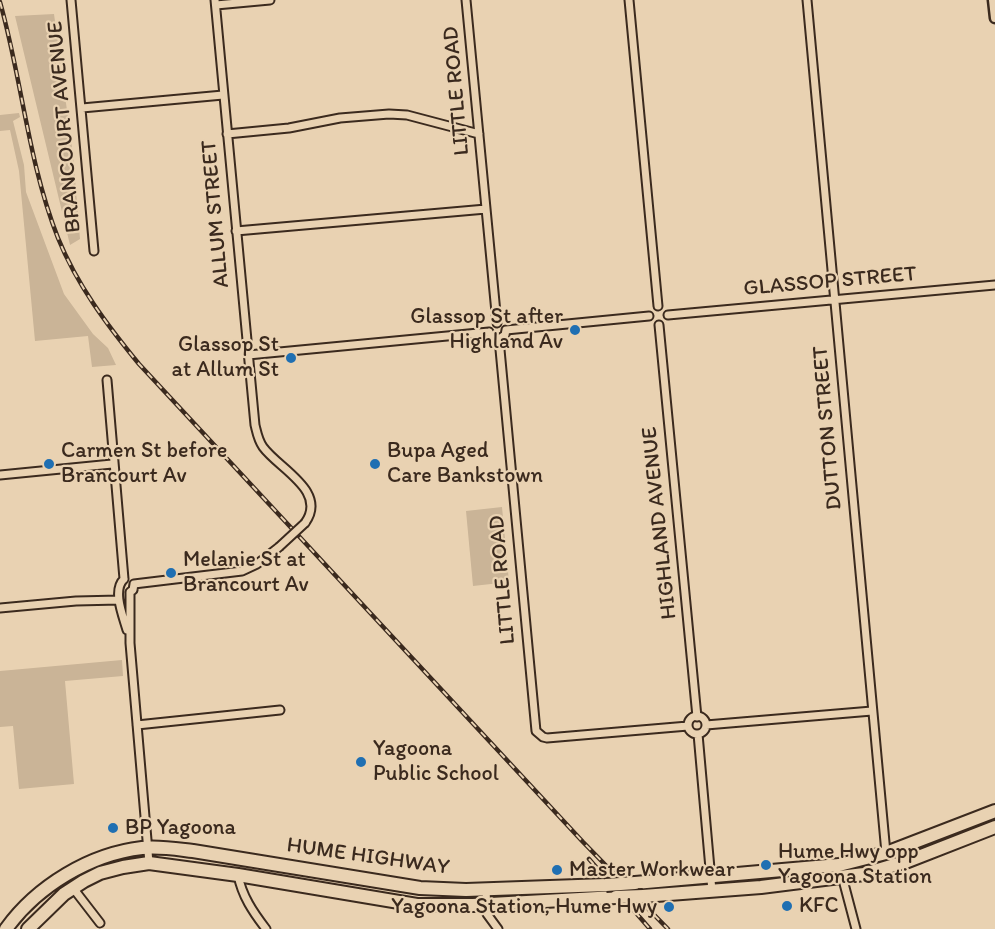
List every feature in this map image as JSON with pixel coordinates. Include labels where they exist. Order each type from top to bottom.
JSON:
[{"type":"highway","name":"HUME HIGHWAY","points":[[6,929],[16,916],[40,894],[78,867],[105,856],[148,848],[193,851],[399,886],[446,890],[606,885],[839,865],[886,853],[995,811]]},
{"type":"highway","name":"HUME HIGHWAY","points":[[28,929],[73,888],[100,873],[149,863],[238,875],[402,904],[436,906],[487,904],[712,891],[842,878],[908,861],[995,827]]},
{"type":"street","name":"BRANCOURT AVENUE","points":[[71,0],[94,251]]},
{"type":"street","points":[[215,2],[270,0]]},
{"type":"street","name":"LITTLE ROAD","points":[[466,0],[497,322]]},
{"type":"street","points":[[629,0],[658,306]]},
{"type":"street","name":"DUTTON STREET","points":[[807,0],[886,853]]},
{"type":"street","points":[[993,0],[995,18]]},
{"type":"street","name":"ALLUM STREET","points":[[134,584],[240,571],[257,564],[305,524],[312,507],[310,495],[261,445],[255,425],[215,2]]},
{"type":"street","points":[[82,108],[223,95]]},
{"type":"street","points":[[227,134],[288,128],[340,118],[389,114],[408,115],[479,134]]},
{"type":"street","points":[[236,231],[486,209]]},
{"type":"street","name":"GLASSOP STREET","points":[[668,315],[995,285]]},
{"type":"street","points":[[658,306],[664,308],[668,315],[665,323],[659,326],[653,324],[649,316],[651,309],[658,306]]},
{"type":"street","points":[[506,330],[649,316]]},
{"type":"street","points":[[497,322],[502,324],[506,330],[505,335],[499,339],[491,337],[489,332],[490,327],[497,322]]},
{"type":"street","name":"HIGHLAND AVENUE","points":[[659,326],[697,717]]},
{"type":"street","points":[[248,355],[489,332]]},
{"type":"street","name":"LITTLE ROAD","points":[[499,339],[534,727],[539,735],[547,738],[688,726]]},
{"type":"street","points":[[107,380],[112,464],[124,579],[121,581],[119,600],[130,643]]},
{"type":"street","points":[[0,476],[112,464]]},
{"type":"street","points":[[124,579],[130,579],[134,584],[130,592],[130,643],[149,863]]},
{"type":"street","points":[[120,587],[122,591],[130,592]]},
{"type":"street","points":[[0,608],[119,600]]},
{"type":"street","points":[[137,725],[280,710]]},
{"type":"street","points":[[706,725],[872,711]]},
{"type":"street","points":[[697,717],[704,720],[706,725],[703,732],[698,734],[693,733],[688,726],[690,721],[697,717]]},
{"type":"street","points":[[698,734],[712,891]]},
{"type":"street","points":[[839,865],[856,929]]},
{"type":"street","points":[[238,875],[252,911],[266,929]]},
{"type":"street","points":[[73,888],[100,923]]},
{"type":"street","points":[[486,889],[488,916],[498,929]]},
{"type":"shaded area","points":[[54,14],[73,155],[80,239],[70,245],[15,16]]},
{"type":"shaded area","points":[[19,113],[20,117],[13,121],[24,165],[26,192],[64,294],[93,334],[108,348],[116,365],[92,367],[88,336],[35,341],[19,171],[10,130],[0,131],[0,115]]},
{"type":"shaded area","points":[[502,507],[509,582],[473,586],[466,511]]},
{"type":"shaded area","points":[[122,660],[123,676],[65,681],[74,784],[19,789],[13,726],[0,727],[0,671]]},
{"type":"railway","points":[[0,2],[32,150],[48,209],[58,238],[74,272],[104,319],[139,364],[583,842],[668,929]]},
{"type":"railway","points":[[589,859],[650,929]]},
{"type":"place","name":"Glassop St after Highland Av","points":[[575,330]]},
{"type":"place","name":"Glassop St at Allum St","points":[[291,358]]},
{"type":"place","name":"Carmen St before Brancourt Av","points":[[49,464]]},
{"type":"place","name":"Bupa Aged Care Bankstown","points":[[375,464]]},
{"type":"place","name":"Melanie St at Brancourt Av","points":[[171,573]]},
{"type":"place","name":"Yagoona Public School","points":[[361,762]]},
{"type":"place","name":"BP Yagoona","points":[[113,828]]},
{"type":"place","name":"Hume Hwy opp Yagoona Station","points":[[766,865]]},
{"type":"place","name":"Master Workwear","points":[[557,870]]},
{"type":"place","name":"KFC","points":[[787,906]]},
{"type":"place","name":"Yagoona Station, Hume Hwy","points":[[669,907]]}]
